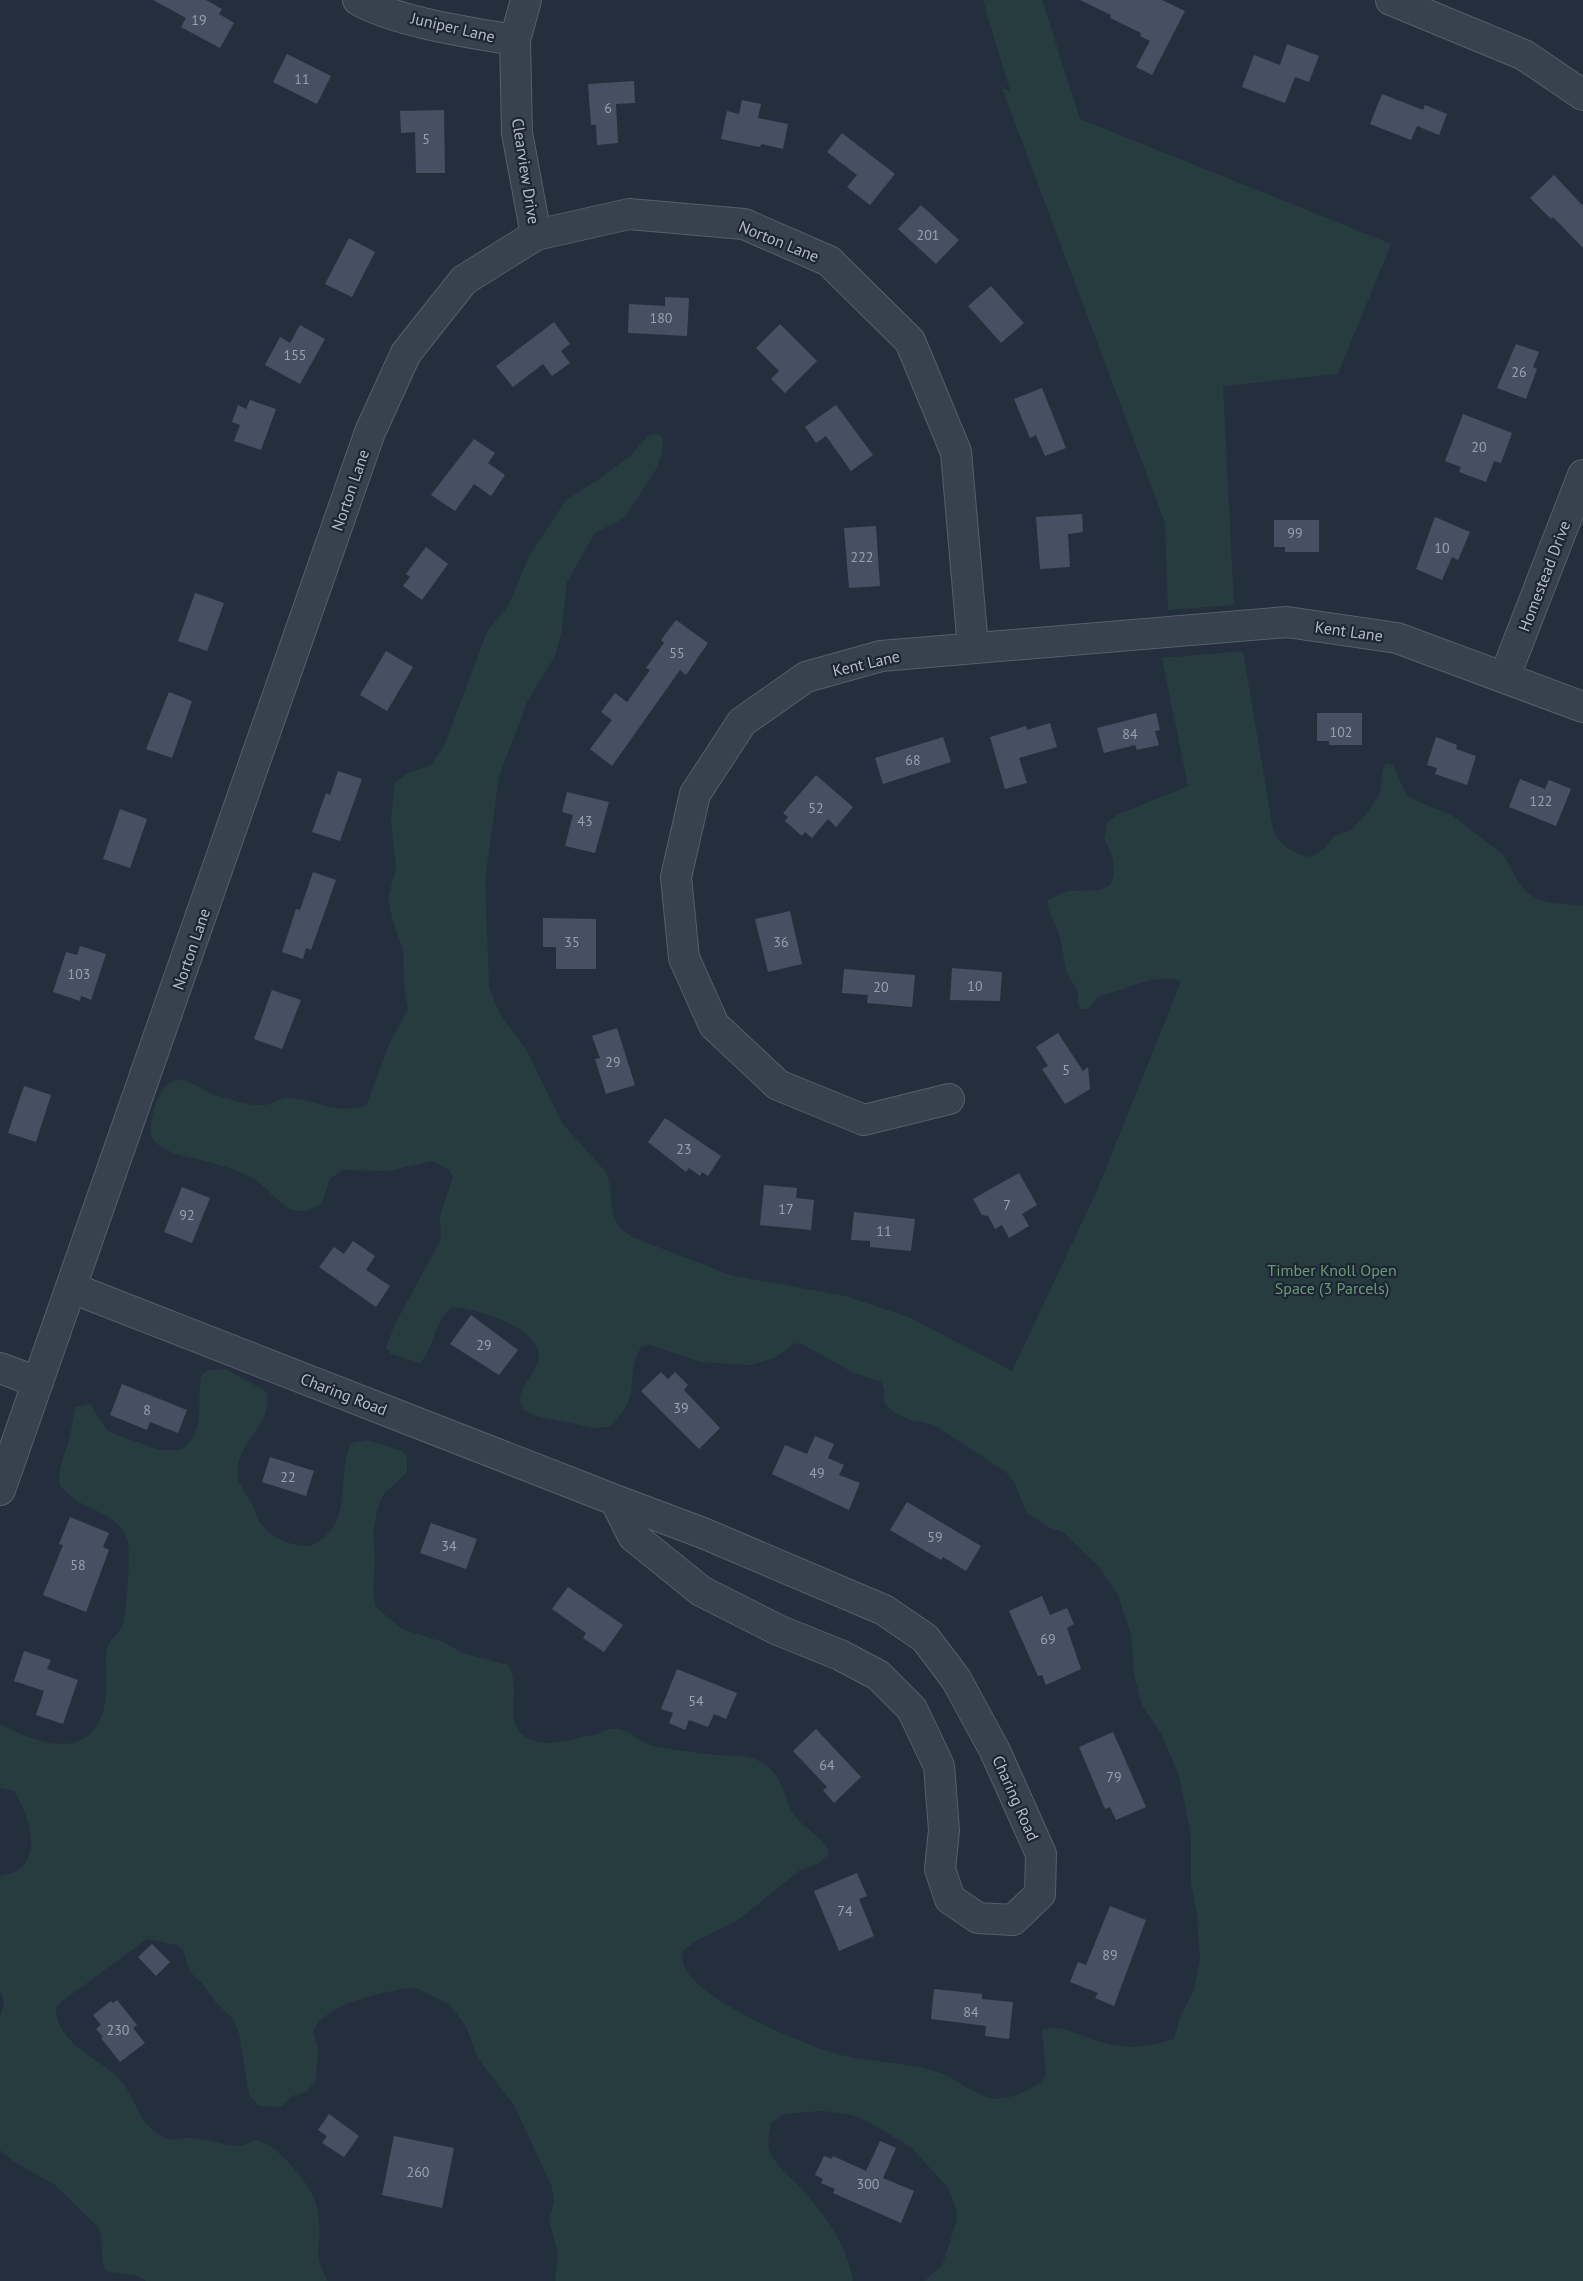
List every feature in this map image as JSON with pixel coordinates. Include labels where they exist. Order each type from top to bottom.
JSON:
[{"type":"street","name":"Juniper Lane","points":[[358,0],[373,8],[465,32],[515,40]]},
{"type":"street","name":"Clearview Drive","points":[[526,0],[515,40],[517,133],[536,235]]},
{"type":"street","points":[[1391,0],[1524,55],[1583,94]]},
{"type":"street","name":"Norton Lane","points":[[0,1490],[370,432],[406,353],[464,280],[536,235],[629,214],[744,224],[829,261],[910,341],[956,452],[973,647]]},
{"type":"street","name":"Homestead Drive","points":[[1505,676],[1583,475]]},
{"type":"street","name":"Kent Lane","points":[[949,1100],[864,1120],[778,1085],[714,1025],[684,958],[676,877],[695,794],[742,722],[806,677],[882,656],[1287,622],[1397,638],[1505,676],[1583,707]]},
{"type":"street","name":"Charing Road","points":[[72,1288],[703,1533],[885,1610],[925,1638],[956,1679],[995,1751],[1041,1854],[1040,1894],[1014,1920],[978,1918],[950,1899],[940,1869],[944,1830],[939,1766],[912,1709],[878,1675],[840,1655],[778,1630],[701,1591],[633,1536],[615,1500]]},
{"type":"street","points":[[0,1368],[38,1382]]},
{"type":"green space","points":[[983,0],[1042,0],[1080,119],[1391,244],[1338,374],[1223,386],[1234,605],[1168,610],[1165,523],[1002,88],[1010,91]]},
{"type":"green space","name":"Timber Knoll Open Space (3 Parcels)","points":[[656,434],[663,437],[662,453],[657,468],[624,518],[595,533],[567,582],[561,635],[554,658],[528,700],[499,776],[485,880],[489,986],[495,1003],[503,1019],[526,1049],[562,1123],[605,1171],[617,1223],[632,1237],[730,1275],[845,1296],[911,1318],[1012,1371],[1095,1195],[1181,982],[1162,979],[1143,982],[1098,997],[1088,1009],[1081,1009],[1077,1003],[1077,991],[1067,973],[1060,936],[1049,912],[1048,904],[1048,900],[1068,891],[1100,890],[1110,885],[1114,867],[1112,855],[1104,839],[1107,823],[1117,815],[1188,786],[1162,658],[1243,651],[1273,829],[1284,845],[1294,852],[1312,857],[1325,848],[1334,836],[1350,831],[1368,812],[1380,793],[1386,763],[1393,765],[1410,798],[1453,816],[1500,852],[1517,880],[1531,895],[1546,902],[1583,906],[1583,2281],[924,2281],[942,2266],[957,2220],[957,2212],[948,2188],[911,2147],[863,2119],[847,2114],[822,2111],[784,2114],[771,2123],[769,2147],[777,2164],[799,2186],[833,2230],[846,2254],[853,2281],[555,2281],[558,2254],[549,2220],[554,2202],[552,2187],[515,2107],[477,2057],[466,2026],[449,2004],[416,1988],[408,1988],[369,1996],[341,2006],[320,2021],[313,2031],[318,2047],[316,2081],[306,2092],[292,2096],[281,2107],[259,2106],[249,2095],[239,2033],[233,2019],[190,1972],[183,1950],[177,1945],[147,1939],[61,2002],[56,2008],[58,2021],[71,2041],[121,2081],[143,2120],[156,2133],[169,2139],[193,2138],[233,2146],[241,2146],[256,2140],[271,2146],[278,2152],[295,2169],[313,2195],[320,2229],[318,2256],[328,2281],[146,2281],[138,2276],[106,2271],[102,2260],[101,2236],[96,2225],[55,2185],[13,2161],[0,2150],[0,2017],[4,2004],[0,1989],[0,1876],[16,1871],[26,1863],[31,1843],[28,1820],[19,1799],[14,1791],[0,1788],[0,1724],[31,1738],[63,1744],[77,1742],[89,1735],[99,1722],[105,1703],[107,1649],[122,1627],[127,1597],[128,1544],[123,1531],[113,1520],[78,1501],[60,1486],[60,1468],[76,1407],[90,1404],[107,1430],[114,1434],[160,1450],[181,1450],[195,1434],[198,1425],[202,1374],[210,1370],[225,1369],[264,1390],[267,1394],[265,1414],[241,1455],[237,1471],[241,1486],[259,1521],[275,1537],[282,1540],[296,1545],[311,1546],[325,1536],[334,1525],[342,1500],[346,1458],[351,1443],[367,1440],[402,1451],[407,1457],[407,1472],[383,1495],[373,1533],[375,1560],[373,1592],[376,1607],[402,1629],[443,1642],[462,1653],[508,1665],[514,1684],[514,1722],[524,1736],[538,1742],[552,1743],[618,1729],[653,1746],[751,1758],[767,1766],[774,1773],[792,1812],[824,1843],[829,1854],[818,1864],[800,1870],[737,1921],[694,1942],[682,1952],[685,1968],[697,1983],[733,2009],[824,2050],[935,2071],[982,2095],[996,2099],[1028,2090],[1046,2076],[1042,2030],[1064,2029],[1119,2046],[1146,2046],[1165,2042],[1174,2039],[1180,2017],[1194,1990],[1200,1959],[1197,1915],[1191,1883],[1191,1835],[1179,1776],[1162,1735],[1142,1705],[1134,1675],[1131,1635],[1118,1595],[1100,1568],[1063,1532],[1048,1527],[1025,1510],[1016,1485],[1006,1472],[934,1425],[910,1420],[896,1414],[884,1403],[884,1389],[881,1382],[852,1372],[800,1343],[794,1344],[775,1358],[751,1365],[700,1362],[650,1345],[641,1347],[633,1369],[632,1387],[627,1405],[609,1427],[594,1428],[535,1416],[523,1408],[520,1395],[538,1362],[538,1350],[532,1340],[522,1331],[508,1323],[492,1316],[453,1307],[442,1318],[429,1349],[420,1363],[391,1354],[386,1348],[394,1326],[441,1239],[440,1216],[453,1177],[449,1170],[433,1161],[388,1171],[342,1170],[330,1179],[322,1203],[310,1210],[300,1211],[290,1209],[249,1176],[172,1152],[156,1143],[151,1134],[153,1113],[159,1097],[168,1084],[178,1080],[189,1082],[215,1095],[252,1104],[264,1105],[290,1098],[343,1109],[366,1106],[390,1042],[408,1009],[404,985],[403,949],[393,922],[388,898],[396,868],[391,820],[395,783],[407,773],[430,766],[444,746],[487,632],[508,606],[529,556],[566,500],[631,455],[648,436]]},
{"type":"building","points":[[153,0],[206,0],[222,9],[219,14],[234,23],[220,48],[181,27],[186,18]]},
{"type":"building","points":[[1080,0],[1162,0],[1185,11],[1152,75],[1136,67],[1150,41],[1140,36],[1141,33],[1110,18],[1111,15]]},
{"type":"building","points":[[1287,44],[1319,56],[1309,82],[1295,77],[1285,103],[1242,87],[1254,55],[1280,65]]},
{"type":"building","points":[[287,54],[331,76],[317,104],[273,82]]},
{"type":"building","points":[[634,81],[635,103],[616,104],[618,143],[597,145],[596,125],[591,125],[588,84]]},
{"type":"building","points":[[1382,94],[1423,110],[1425,105],[1447,114],[1439,135],[1417,126],[1411,140],[1370,124]]},
{"type":"building","points":[[742,100],[761,104],[758,118],[788,124],[783,149],[762,144],[759,147],[721,139],[727,111],[739,114]]},
{"type":"building","points":[[444,110],[445,173],[416,173],[415,132],[401,133],[400,111]]},
{"type":"building","points":[[842,133],[895,174],[870,205],[847,187],[857,175],[827,152]]},
{"type":"building","points":[[1554,175],[1583,206],[1583,248],[1553,217],[1551,219],[1530,198]]},
{"type":"building","points":[[921,205],[959,240],[936,264],[898,229]]},
{"type":"building","points":[[349,238],[375,252],[352,297],[325,284]]},
{"type":"building","points":[[991,286],[1024,323],[1001,343],[968,306]]},
{"type":"building","points":[[665,297],[689,298],[687,336],[628,333],[629,304],[665,306]]},
{"type":"building","points":[[554,322],[570,344],[561,351],[570,363],[552,376],[543,364],[513,387],[496,366]]},
{"type":"building","points":[[780,324],[817,361],[785,393],[771,379],[779,371],[756,348]]},
{"type":"building","points":[[300,325],[325,339],[300,384],[265,365],[280,337],[290,343]]},
{"type":"building","points":[[1516,344],[1539,352],[1533,367],[1537,369],[1526,399],[1497,388]]},
{"type":"building","points":[[1042,388],[1066,448],[1045,456],[1036,435],[1030,438],[1014,399]]},
{"type":"building","points":[[250,400],[276,409],[261,450],[234,441],[240,425],[232,422],[238,405],[246,409]]},
{"type":"building","points":[[836,405],[873,455],[851,471],[826,436],[816,443],[805,427]]},
{"type":"building","points":[[1463,414],[1512,433],[1501,463],[1494,461],[1486,482],[1459,472],[1461,467],[1445,461]]},
{"type":"building","points":[[474,439],[495,453],[488,463],[505,475],[491,496],[474,484],[455,511],[431,495]]},
{"type":"building","points":[[1082,514],[1083,532],[1068,534],[1070,567],[1040,569],[1036,517]]},
{"type":"building","points":[[1435,517],[1470,532],[1458,560],[1452,557],[1442,580],[1416,569]]},
{"type":"building","points":[[1274,520],[1319,520],[1319,552],[1285,552],[1285,547],[1274,547]]},
{"type":"building","points":[[876,526],[880,586],[849,588],[844,528]]},
{"type":"building","points":[[426,547],[448,564],[422,600],[403,586],[410,577],[406,574]]},
{"type":"building","points":[[195,593],[224,603],[207,651],[178,641]]},
{"type":"building","points":[[676,620],[708,643],[686,675],[680,670],[612,766],[590,749],[612,720],[601,712],[615,693],[627,702],[650,670],[646,668],[664,643],[661,640]]},
{"type":"building","points":[[386,651],[413,667],[387,711],[360,695]]},
{"type":"building","points":[[169,692],[192,701],[172,758],[146,749]]},
{"type":"building","points":[[1156,713],[1160,730],[1155,731],[1159,745],[1137,750],[1135,745],[1104,753],[1097,728]]},
{"type":"building","points":[[1317,713],[1362,713],[1362,745],[1329,745],[1329,741],[1317,741]]},
{"type":"building","points":[[1050,723],[1057,747],[1019,758],[1027,783],[1005,789],[990,737],[1026,726],[1027,730]]},
{"type":"building","points":[[943,737],[951,762],[883,784],[875,758]]},
{"type":"building","points":[[1436,737],[1457,745],[1456,749],[1476,756],[1467,785],[1435,774],[1437,768],[1427,765]]},
{"type":"building","points":[[338,771],[362,779],[340,841],[312,832],[326,793],[330,795]]},
{"type":"building","points":[[816,775],[853,807],[836,827],[828,819],[812,838],[805,832],[802,836],[785,821],[788,817],[783,813]]},
{"type":"building","points":[[1520,779],[1545,789],[1549,780],[1571,789],[1556,826],[1509,807]]},
{"type":"building","points":[[567,792],[609,802],[595,853],[565,846],[573,815],[562,812]]},
{"type":"building","points":[[120,809],[147,819],[130,868],[103,859]]},
{"type":"building","points":[[313,872],[336,880],[311,950],[306,948],[303,959],[282,952],[296,909],[300,910]]},
{"type":"building","points":[[790,911],[802,964],[768,972],[755,919]]},
{"type":"building","points":[[543,918],[596,919],[596,969],[556,969],[556,947],[543,947]]},
{"type":"building","points":[[80,946],[106,954],[91,1000],[81,996],[80,1001],[53,992],[66,952],[77,955]]},
{"type":"building","points":[[952,968],[1002,972],[1000,1001],[950,1000]]},
{"type":"building","points":[[844,969],[915,975],[912,1007],[867,1003],[868,995],[842,993]]},
{"type":"building","points":[[272,990],[301,1000],[282,1049],[254,1039]]},
{"type":"building","points":[[617,1028],[635,1085],[606,1094],[595,1059],[600,1058],[592,1036]]},
{"type":"building","points":[[1058,1033],[1083,1071],[1088,1067],[1090,1089],[1065,1104],[1042,1069],[1048,1066],[1036,1047]]},
{"type":"building","points":[[24,1086],[51,1095],[36,1142],[8,1133]]},
{"type":"building","points":[[665,1118],[721,1156],[708,1176],[702,1172],[700,1176],[689,1168],[686,1172],[648,1142]]},
{"type":"building","points":[[1019,1173],[1037,1205],[1022,1214],[1029,1226],[1009,1238],[1002,1225],[995,1229],[988,1216],[982,1215],[973,1199]]},
{"type":"building","points":[[764,1185],[797,1188],[796,1198],[814,1200],[811,1230],[760,1225]]},
{"type":"building","points":[[182,1187],[210,1198],[192,1243],[164,1232]]},
{"type":"building","points":[[854,1212],[915,1219],[911,1251],[870,1247],[870,1241],[851,1240]]},
{"type":"building","points":[[353,1241],[375,1256],[366,1270],[390,1286],[376,1307],[319,1267],[334,1247],[344,1254]]},
{"type":"building","points":[[471,1315],[518,1350],[499,1375],[450,1344]]},
{"type":"building","points":[[661,1372],[668,1379],[675,1372],[688,1385],[684,1390],[720,1428],[699,1449],[641,1391]]},
{"type":"building","points":[[122,1384],[187,1410],[178,1433],[150,1422],[147,1430],[110,1415]]},
{"type":"building","points":[[815,1436],[834,1444],[828,1458],[844,1465],[839,1475],[860,1483],[849,1510],[772,1474],[785,1445],[807,1454]]},
{"type":"building","points":[[270,1457],[314,1471],[306,1496],[262,1482]]},
{"type":"building","points":[[907,1502],[981,1546],[966,1571],[943,1557],[941,1560],[890,1530]]},
{"type":"building","points":[[70,1517],[109,1533],[103,1547],[109,1550],[86,1612],[43,1595],[63,1545],[59,1544]]},
{"type":"building","points":[[431,1523],[477,1539],[466,1569],[420,1553]]},
{"type":"building","points":[[568,1587],[623,1625],[604,1652],[583,1638],[586,1633],[552,1609]]},
{"type":"building","points":[[1042,1596],[1050,1615],[1067,1608],[1074,1624],[1067,1628],[1081,1669],[1046,1685],[1042,1675],[1038,1676],[1009,1611]]},
{"type":"building","points":[[24,1651],[51,1660],[47,1669],[78,1680],[63,1724],[36,1715],[44,1691],[14,1681]]},
{"type":"building","points":[[677,1669],[737,1693],[726,1719],[714,1714],[708,1727],[689,1720],[685,1730],[669,1723],[673,1713],[661,1709]]},
{"type":"building","points":[[816,1729],[861,1777],[834,1803],[823,1790],[827,1787],[793,1751]]},
{"type":"building","points":[[1113,1732],[1146,1807],[1116,1820],[1110,1807],[1105,1809],[1079,1747]]},
{"type":"building","points":[[857,1873],[867,1896],[859,1899],[874,1936],[839,1951],[814,1891]]},
{"type":"building","points":[[1110,1906],[1146,1920],[1114,2006],[1095,1998],[1098,1993],[1070,1982],[1078,1962],[1086,1965]]},
{"type":"building","points":[[152,1944],[170,1962],[156,1976],[138,1957]]},
{"type":"building","points":[[934,1989],[982,1994],[982,1999],[1013,2002],[1009,2039],[985,2036],[986,2026],[931,2019]]},
{"type":"building","points":[[117,2000],[137,2025],[133,2028],[145,2043],[120,2062],[101,2038],[103,2037],[96,2029],[101,2025],[93,2015],[111,2001],[113,2003]]},
{"type":"building","points":[[329,2114],[359,2136],[344,2157],[322,2143],[327,2136],[318,2130]]},
{"type":"building","points":[[394,2136],[454,2148],[442,2208],[382,2195]]},
{"type":"building","points":[[880,2141],[896,2148],[883,2178],[914,2191],[901,2223],[833,2193],[835,2189],[821,2183],[823,2179],[815,2175],[824,2156],[832,2159],[833,2156],[866,2171]]}]
